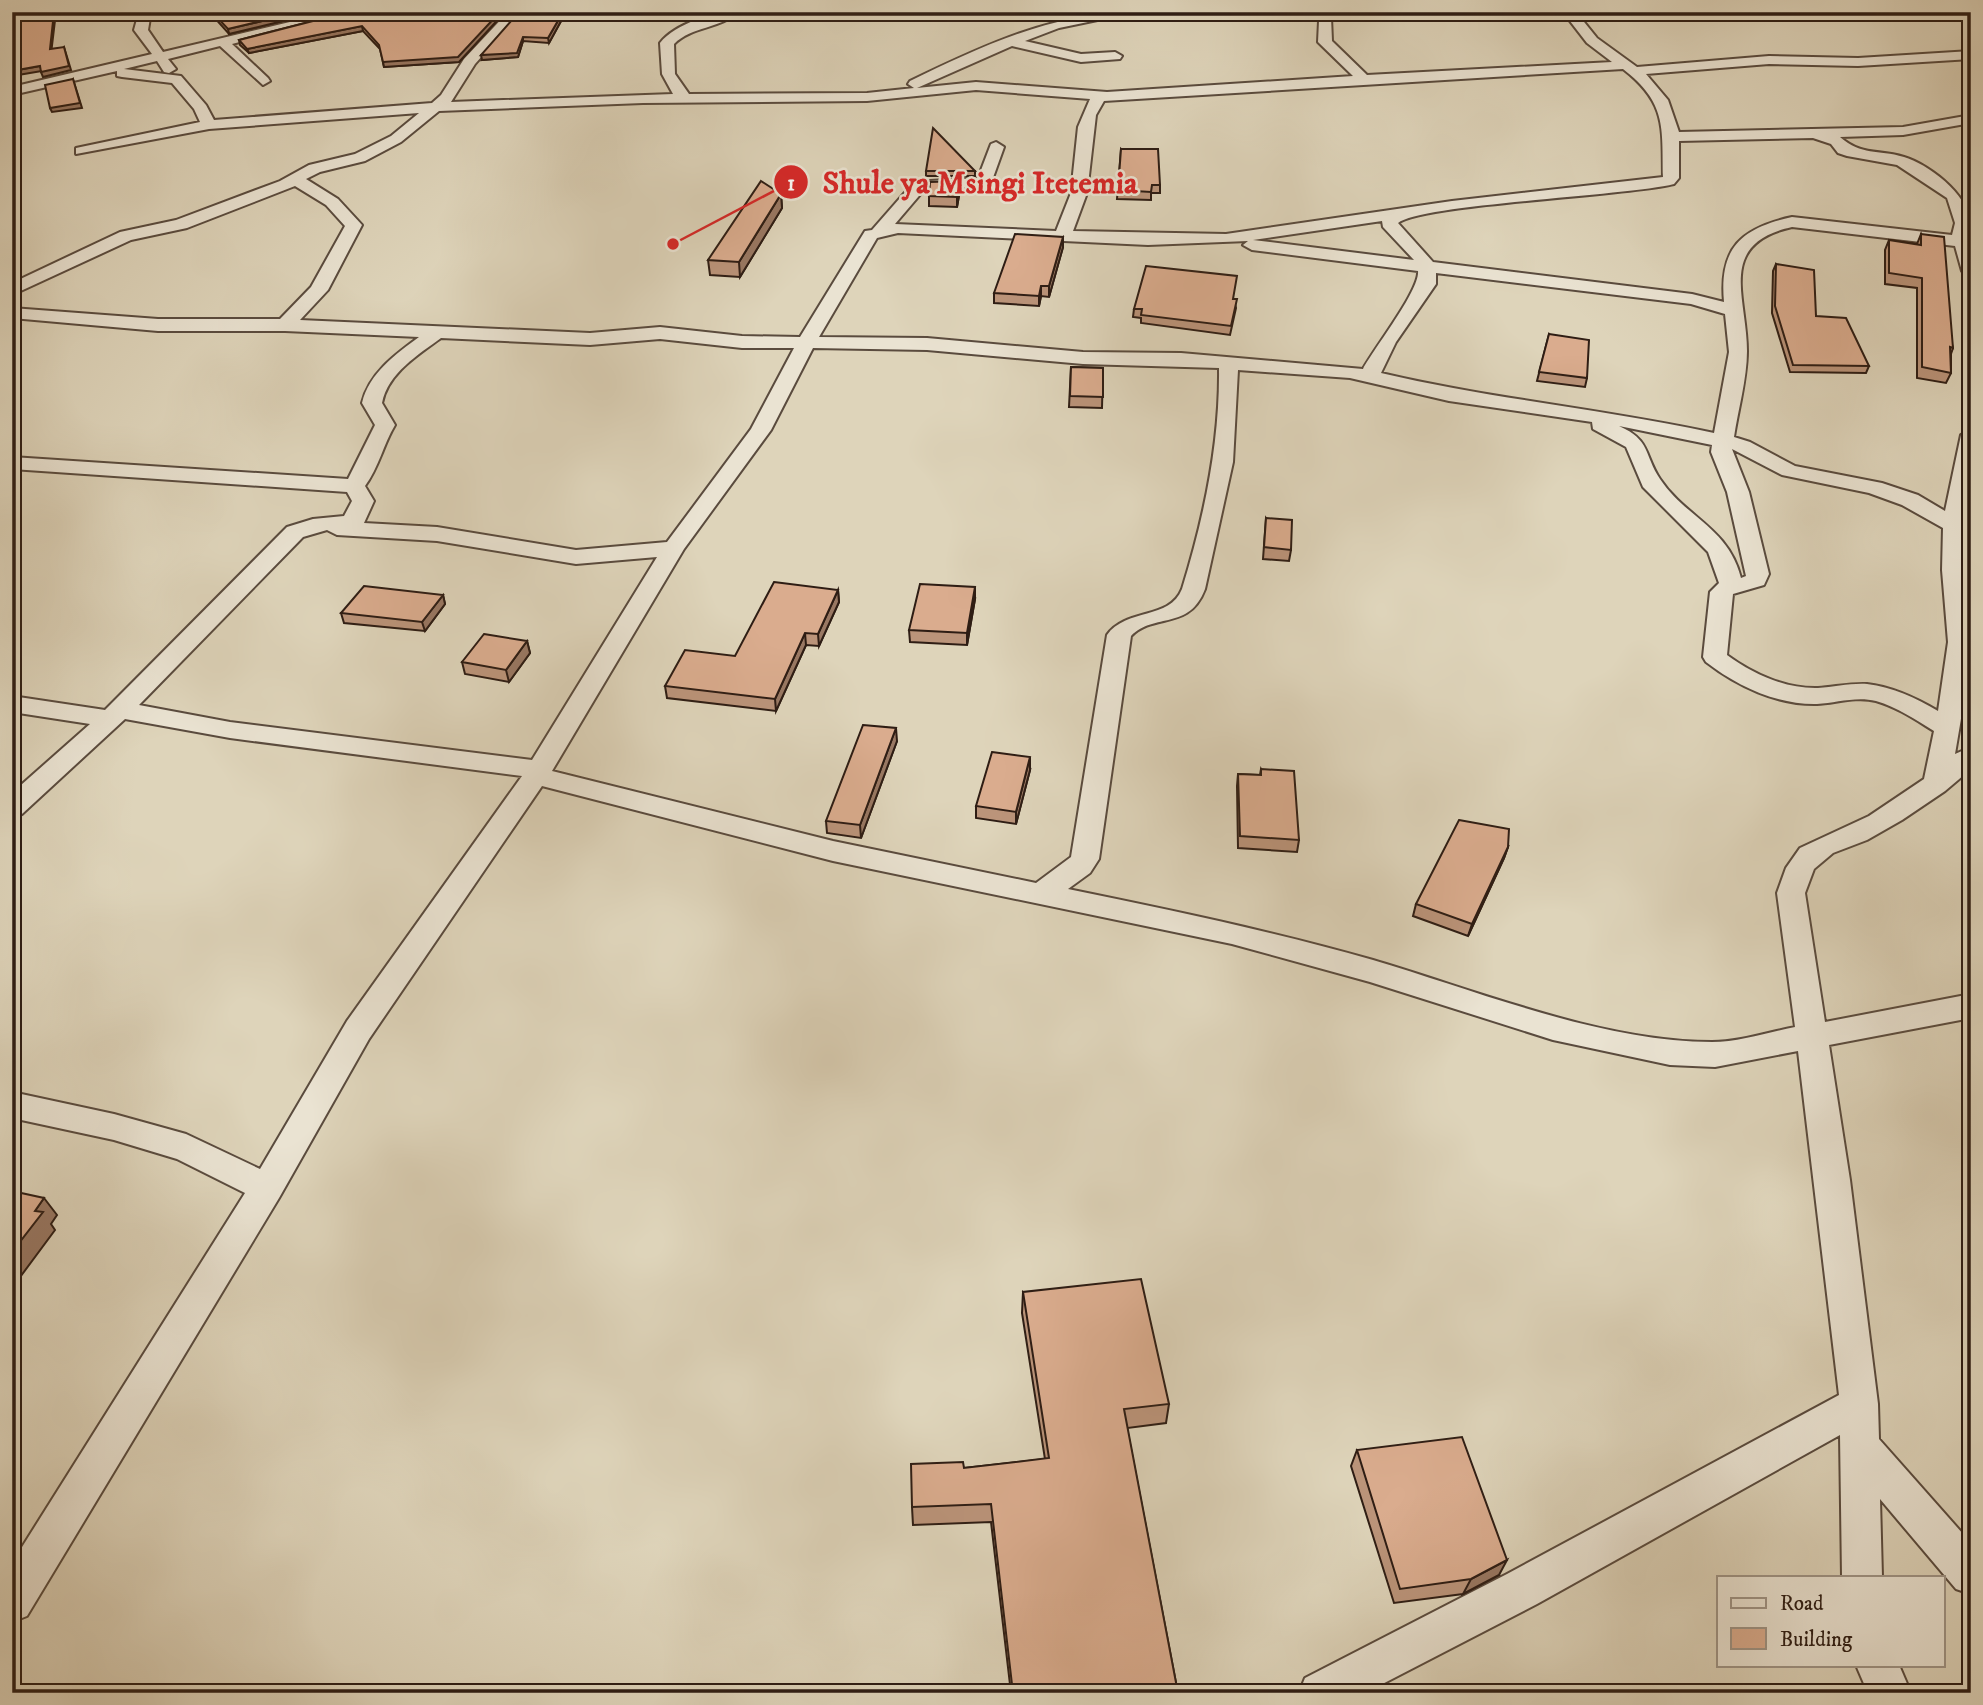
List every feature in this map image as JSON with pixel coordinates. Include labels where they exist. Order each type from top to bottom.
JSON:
[{"type":"street","points":[[145,12],[141,30],[161,54],[174,78],[201,108],[209,125]]},
{"type":"street","points":[[12,91],[161,54],[350,12]]},
{"type":"street","points":[[12,290],[126,236],[181,224],[295,179],[315,168],[365,156],[396,139],[447,99],[469,62],[515,12]]},
{"type":"street","points":[[685,98],[677,92],[668,70],[667,43],[677,34],[714,22],[732,12]]},
{"type":"street","points":[[885,96],[1010,41],[1056,25],[1130,12]]},
{"type":"street","points":[[1315,12],[1326,20],[1325,42],[1361,74],[1357,80]]},
{"type":"street","points":[[1215,240],[1399,214],[1663,183],[1671,178],[1670,121],[1658,93],[1631,68],[1584,35],[1569,12]]},
{"type":"street","points":[[222,41],[263,81]]},
{"type":"street","points":[[1010,41],[1081,58],[1115,57]]},
{"type":"street","points":[[81,151],[209,125],[438,107],[685,98],[727,100],[885,96],[976,86],[1105,96],[1357,80],[1769,60],[1858,62],[1894,57],[1971,55]]},
{"type":"street","points":[[95,72],[174,78]]},
{"type":"street","points":[[1063,235],[1080,193],[1082,150],[1093,102],[1105,96]]},
{"type":"street","points":[[1670,137],[1914,130],[1971,119]]},
{"type":"street","points":[[1810,133],[1836,141],[1843,150],[1852,153],[1902,160],[1954,196],[1958,203],[1957,213],[1963,223],[1959,232],[1970,267]]},
{"type":"street","points":[[12,1601],[267,1188],[358,1030],[538,773],[674,548],[761,430],[807,341],[871,235],[898,213],[912,190],[920,185],[984,183],[996,147]]},
{"type":"street","points":[[285,325],[319,290],[354,225],[332,202],[295,179]]},
{"type":"street","points":[[1370,375],[1387,342],[1427,284],[1427,267],[1422,255],[1390,223],[1399,214]]},
{"type":"street","points":[[1947,728],[1913,707],[1877,693],[1855,690],[1813,696],[1759,683],[1715,657],[1721,592],[1751,583],[1756,580],[1758,574],[1738,492],[1721,453],[1738,352],[1730,275],[1736,256],[1745,242],[1774,226],[1806,223],[1964,242]]},
{"type":"street","points":[[880,230],[986,230],[1215,240],[1678,297],[1732,310]]},
{"type":"street","points":[[12,313],[158,325],[285,325],[590,338],[660,333],[720,341],[927,344],[1083,358],[1181,359],[1370,375],[1436,393],[1646,424],[1743,446],[1789,471],[1874,488],[1910,500],[1955,525]]},
{"type":"street","points":[[354,486],[366,470],[371,449],[386,425],[372,403],[375,389],[397,364],[437,332]]},
{"type":"street","points":[[1042,893],[1080,866],[1085,859],[1119,635],[1135,622],[1177,610],[1191,597],[1215,508],[1228,437],[1228,363]]},
{"type":"street","points":[[1578,416],[1634,444],[1652,483],[1672,504],[1698,524],[1719,552],[1729,569],[1732,587]]},
{"type":"street","points":[[1936,785],[1960,639],[1954,588],[1955,525],[1958,493],[1970,441]]},
{"type":"street","points":[[12,463],[354,486]]},
{"type":"street","points":[[12,807],[115,714],[295,532],[307,525],[351,522],[358,519],[363,501],[354,486]]},
{"type":"street","points":[[307,525],[437,534],[478,544],[576,557],[614,556],[674,548]]},
{"type":"street","points":[[12,704],[115,714],[538,773],[834,851],[1232,933],[1372,971],[1553,1028],[1670,1053],[1716,1055],[1971,1006]]},
{"type":"street","points":[[1862,1576],[1859,1404],[1833,1180],[1791,893],[1797,873],[1808,857],[1822,846],[1862,832],[1936,785],[1971,755]]},
{"type":"street","points":[[12,1105],[114,1127],[186,1148],[267,1188]]},
{"type":"street","points":[[1320,1693],[1522,1589],[1859,1404]]},
{"type":"street","points":[[1860,1446],[1971,1574]]},
{"type":"street","points":[[1877,1666],[1890,1693]]},
{"type":"building","points":[[12,12],[54,12],[50,49],[64,47],[69,66],[41,72],[40,66],[12,71]]},
{"type":"building","points":[[212,12],[300,12],[228,29]]},
{"type":"building","points":[[348,12],[500,12],[458,57],[383,62],[379,45],[362,26],[247,49],[239,40]]},
{"type":"building","points":[[519,12],[563,12],[548,38],[523,37],[517,53],[481,55]]},
{"type":"building","points":[[73,79],[80,103],[50,108],[45,85]]},
{"type":"building","points":[[933,128],[975,171],[926,171]]},
{"type":"building","points":[[1121,149],[1158,149],[1160,185],[1152,185],[1151,192],[1118,190]]},
{"type":"building","points":[[761,181],[781,194],[739,262],[708,260]]},
{"type":"building","points":[[960,181],[957,197],[929,196],[930,182]]},
{"type":"building","points":[[1015,234],[1063,237],[1049,286],[1041,286],[1039,296],[994,293]]},
{"type":"building","points":[[1921,234],[1944,237],[1953,348],[1950,347],[1951,373],[1922,367],[1922,278],[1889,273],[1889,240],[1921,245]]},
{"type":"building","points":[[1776,264],[1814,270],[1816,316],[1846,318],[1869,366],[1793,365],[1775,306]]},
{"type":"building","points":[[1146,266],[1237,276],[1233,299],[1237,299],[1231,326],[1141,315],[1142,309],[1134,309]]},
{"type":"building","points":[[1549,334],[1589,340],[1587,378],[1539,372]]},
{"type":"building","points":[[1071,367],[1103,368],[1103,397],[1070,396]]},
{"type":"building","points":[[1266,518],[1292,520],[1291,550],[1264,547]]},
{"type":"building","points":[[774,582],[838,590],[818,634],[805,633],[775,699],[665,686],[685,650],[735,656]]},
{"type":"building","points":[[920,584],[975,587],[967,633],[909,630]]},
{"type":"building","points":[[364,586],[443,595],[422,622],[341,613]]},
{"type":"building","points":[[484,634],[527,641],[506,670],[462,662]]},
{"type":"building","points":[[863,725],[896,728],[860,825],[826,821]]},
{"type":"building","points":[[992,752],[1030,757],[1016,812],[976,806]]},
{"type":"building","points":[[1261,769],[1294,771],[1299,840],[1240,836],[1238,774],[1261,775]]},
{"type":"building","points":[[1459,820],[1509,829],[1508,847],[1472,924],[1416,904]]},
{"type":"building","points":[[12,1191],[44,1198],[35,1211],[43,1212],[12,1252]]},
{"type":"building","points":[[1141,1279],[1169,1404],[1124,1409],[1178,1693],[1013,1693],[991,1504],[912,1507],[911,1464],[963,1462],[964,1468],[1049,1458],[1023,1292]]},
{"type":"building","points":[[1462,1437],[1507,1560],[1471,1579],[1400,1589],[1357,1450]]},
{"type":"place","name":"Shule ya Msingi Itetemia","points":[[673,244]]}]
